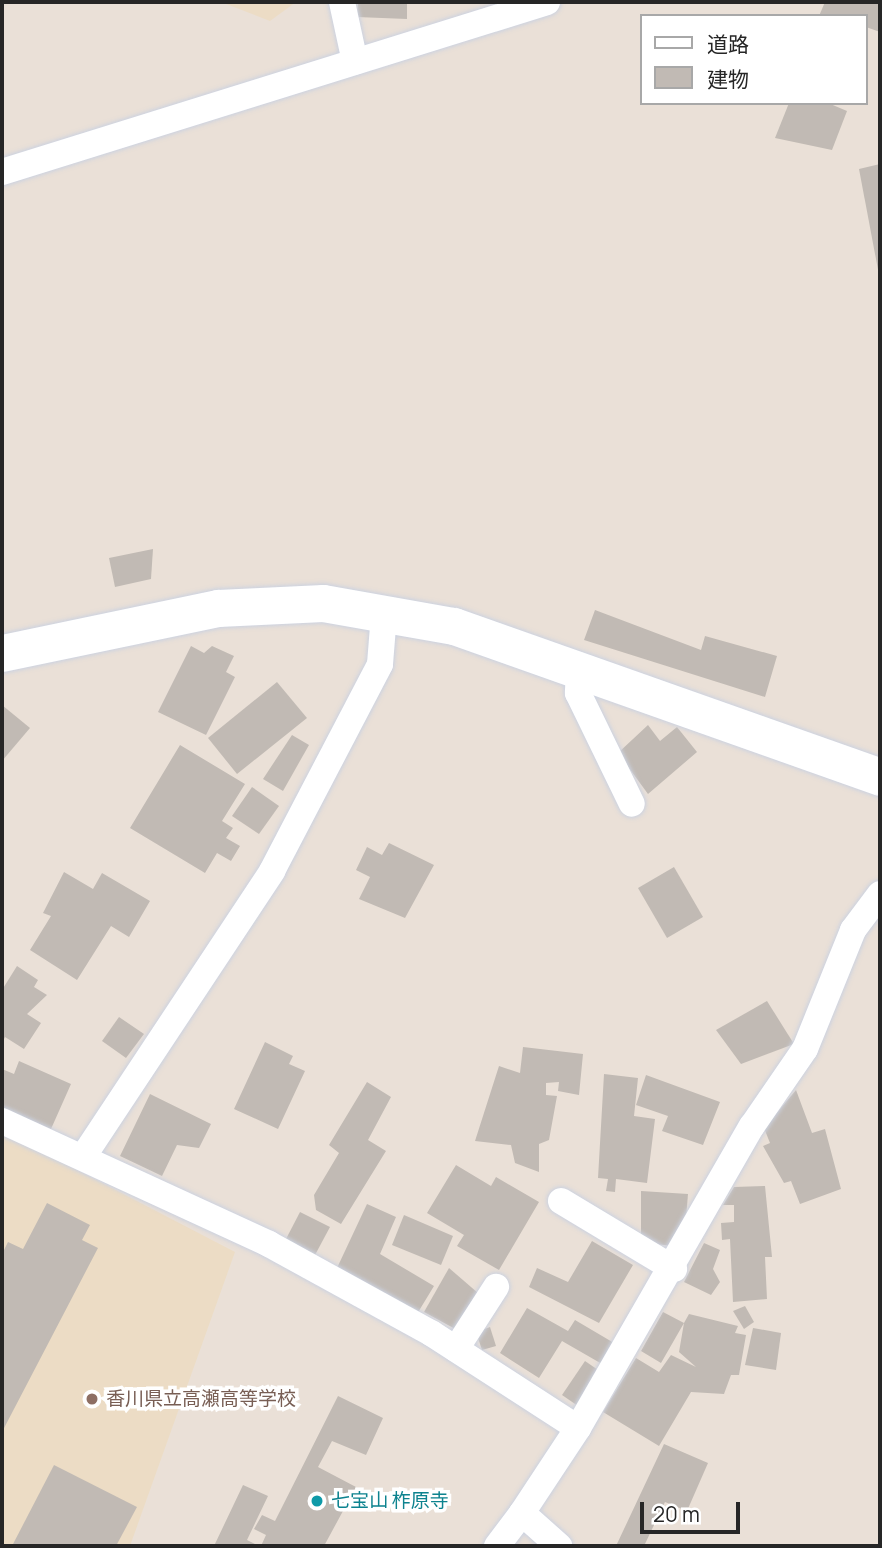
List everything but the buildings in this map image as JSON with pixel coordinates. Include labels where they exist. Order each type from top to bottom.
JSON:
[{"type":"street","points":[[342,2],[355,62]]},
{"type":"street","points":[[2,172],[547,2]]},
{"type":"street","points":[[2,653],[218,608],[323,603],[454,626],[880,777]]},
{"type":"street","points":[[83,1157],[272,871],[380,664],[384,614]]},
{"type":"street","points":[[579,671],[578,693],[632,804]]},
{"type":"street","points":[[496,1546],[522,1513],[578,1428],[674,1269],[752,1126],[805,1049],[853,930],[880,894]]},
{"type":"street","points":[[2,1121],[269,1244],[456,1349],[578,1428]]},
{"type":"street","points":[[561,1201],[674,1269]]},
{"type":"street","points":[[456,1349],[496,1287]]},
{"type":"street","points":[[522,1513],[559,1546]]},
{"type":"shaded area","points":[[221,2],[296,2],[270,21]]},
{"type":"shaded area","name":"香川県立高瀬高等学校","points":[[2,1131],[235,1252],[130,1546],[2,1546]]},
{"type":"place","name":"香川県立高瀬高等学校","points":[[92,1399]]},
{"type":"place","name":"七宝山 柞原寺","points":[[317,1501]]}]
